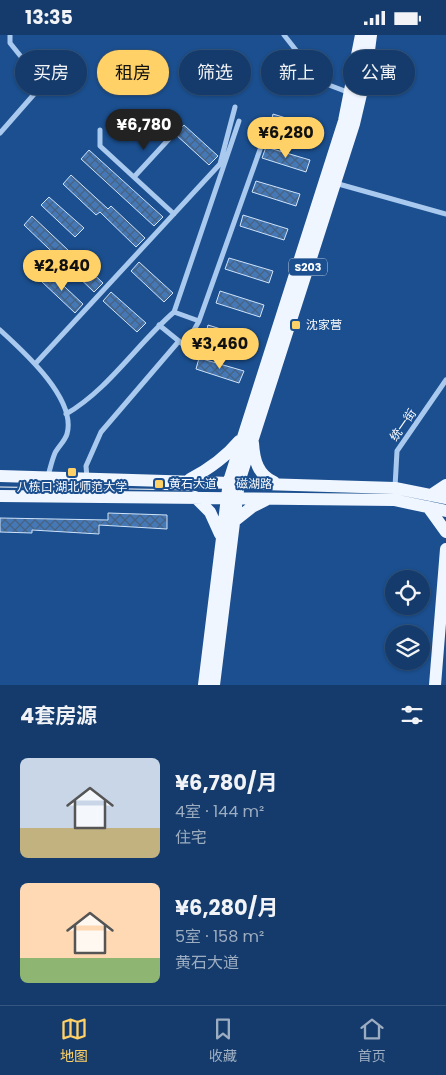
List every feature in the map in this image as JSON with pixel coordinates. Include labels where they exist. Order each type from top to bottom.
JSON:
[{"type":"main road","name":"S203","points":[[360,50],[361,35]]},
{"type":"main road","name":"S203","points":[[367,50],[371,35]]},
{"type":"main road","name":"S203","points":[[248,437],[335,183],[356,95]]},
{"type":"main road","name":"S203","points":[[204,685],[221,536],[234,481],[344,121],[356,95]]},
{"type":"main road","points":[[188,480],[206,471],[248,437],[259,468],[266,479],[276,483]]},
{"type":"main road","name":"磁湖路","points":[[0,475],[234,481],[395,488],[430,501],[446,511]]},
{"type":"main road","points":[[446,485],[430,501],[446,532]]},
{"type":"main road","name":"磁湖路","points":[[0,496],[430,501],[446,498]]},
{"type":"main road","points":[[195,497],[210,512],[221,536]]},
{"type":"main road","name":"S203","points":[[214,685],[233,522],[231,498]]},
{"type":"main road","points":[[233,522],[252,507],[269,498]]},
{"type":"main road","points":[[436,685],[446,549]]},
{"type":"street","points":[[0,133],[43,84],[10,43],[10,35]]},
{"type":"street","points":[[284,35],[321,82],[343,90]]},
{"type":"street","points":[[36,363],[220,164],[236,107]]},
{"type":"street","points":[[66,415],[82,405],[159,325],[174,312],[239,121]]},
{"type":"street","points":[[100,130],[100,146],[174,214]]},
{"type":"street","points":[[159,325],[185,346],[199,321],[267,130]]},
{"type":"street","points":[[134,177],[169,139]]},
{"type":"street","points":[[335,183],[446,214]]},
{"type":"street","points":[[174,312],[199,321]]},
{"type":"street","points":[[0,330],[36,363],[58,392],[66,415],[68,422],[67,435],[55,453],[48,476]]},
{"type":"street","points":[[87,478],[86,466],[101,432],[179,341]]},
{"type":"street","name":"统一街","points":[[395,488],[397,451],[446,380]]},
{"type":"building","points":[[273,114],[318,128],[314,140],[270,126]]},
{"type":"building","points":[[184,125],[218,156],[209,165],[175,134]]},
{"type":"building","points":[[266,147],[310,160],[306,172],[262,158]]},
{"type":"building","points":[[89,150],[163,217],[154,226],[81,159]]},
{"type":"building","points":[[71,175],[108,209],[111,206],[145,238],[136,247],[100,212],[96,215],[63,184]]},
{"type":"building","points":[[256,181],[300,194],[296,206],[252,192]]},
{"type":"building","points":[[49,197],[84,228],[75,237],[41,205]]},
{"type":"building","points":[[243,215],[288,229],[284,240],[240,226]]},
{"type":"building","points":[[32,216],[103,283],[94,292],[24,225]]},
{"type":"building","points":[[229,258],[273,271],[269,283],[225,269]]},
{"type":"building","points":[[139,262],[173,293],[164,302],[131,271]]},
{"type":"building","points":[[49,272],[83,304],[75,313],[41,281]]},
{"type":"building","points":[[220,291],[264,305],[260,317],[216,303]]},
{"type":"building","points":[[111,292],[146,323],[137,332],[103,301]]},
{"type":"building","points":[[208,325],[253,339],[249,351],[205,337]]},
{"type":"building","points":[[199,358],[244,371],[239,383],[196,369]]},
{"type":"building","points":[[108,513],[167,515],[167,529],[99,525],[99,534],[32,530],[32,533],[0,532],[0,518],[108,520]]},
{"type":"tram line","points":[[0,487],[194,490]]},
{"type":"place","name":"沈家营","points":[[296,325]]},
{"type":"place","name":"八栋口·湖北师范大学","points":[[72,472]]},
{"type":"place","name":"黄石大道","points":[[159,484]]}]
